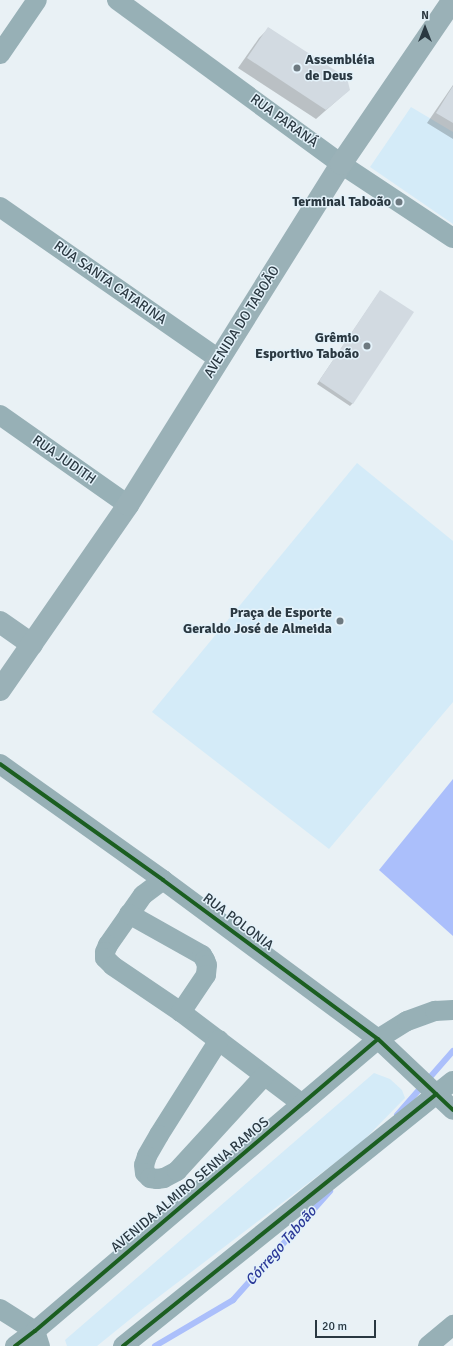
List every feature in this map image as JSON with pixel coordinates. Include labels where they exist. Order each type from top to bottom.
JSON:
[{"type":"main road","name":"AVENIDA DO TABOÃO","points":[[0,690],[128,505],[342,164],[453,0]]},
{"type":"main road","points":[[0,622],[32,644]]},
{"type":"street","points":[[0,54],[37,0]]},
{"type":"street","name":"RUA PARANÁ","points":[[117,0],[342,164],[453,238]]},
{"type":"street","name":"RUA SANTA CATARINA","points":[[0,207],[219,359]]},
{"type":"street","name":"RUA JUDITH","points":[[0,415],[128,505]]},
{"type":"street","name":"RUA POLONIA","points":[[0,764],[163,880],[378,1039],[453,1110]]},
{"type":"street","points":[[163,880],[143,895],[108,946],[105,952],[105,958],[113,966],[181,1012],[219,1040],[302,1104]]},
{"type":"street","points":[[129,914],[202,955],[205,960],[207,966],[206,975],[181,1012]]},
{"type":"street","name":"AVENIDA ALMIRO SENNA RAMOS","points":[[15,1346],[38,1339],[302,1104],[378,1039],[407,1021],[435,1011],[453,1010]]},
{"type":"street","points":[[219,1040],[147,1156],[144,1165],[150,1178],[164,1178],[177,1171],[264,1076]]},
{"type":"street","points":[[123,1346],[453,1081]]},
{"type":"street","points":[[0,1309],[38,1339]]},
{"type":"street","points":[[428,1346],[453,1325]]},
{"type":"shaded area","points":[[411,107],[453,132],[453,224],[370,167]]},
{"type":"shaded area","name":"Praça de Esporte Geraldo José de Almeida","points":[[357,463],[453,541],[453,702],[329,849],[152,712]]},
{"type":"shaded area","points":[[374,1073],[390,1079],[402,1090],[405,1098],[361,1143],[144,1308],[97,1346],[67,1346],[65,1340]]},
{"type":"water","points":[[453,779],[453,936],[379,870]]},
{"type":"building","name":"Assembléia de Deus","points":[[268,27],[347,78],[350,90],[326,110],[247,58]]},
{"type":"building","points":[[453,86],[453,123],[436,113]]},
{"type":"building","name":"Grêmio Esportivo Taboão","points":[[380,290],[414,312],[353,404],[319,381]]},
{"type":"waterway","name":"Córrego Taboão","points":[[397,1115],[453,1051]]},
{"type":"waterway","name":"Córrego Taboão","points":[[155,1346],[233,1300],[330,1191]]},
{"type":"cycle path","points":[[0,764],[163,880],[378,1039],[453,1110]]},
{"type":"cycle path","points":[[15,1346],[35,1331],[378,1039]]},
{"type":"cycle path","points":[[123,1346],[436,1094]]},
{"type":"place","name":"Assembléia de Deus","points":[[297,68]]},
{"type":"place","name":"Terminal Taboão","points":[[399,202]]},
{"type":"place","name":"Grêmio Esportivo Taboão","points":[[367,346]]},
{"type":"place","name":"Praça de Esporte Geraldo José de Almeida","points":[[340,621]]}]
